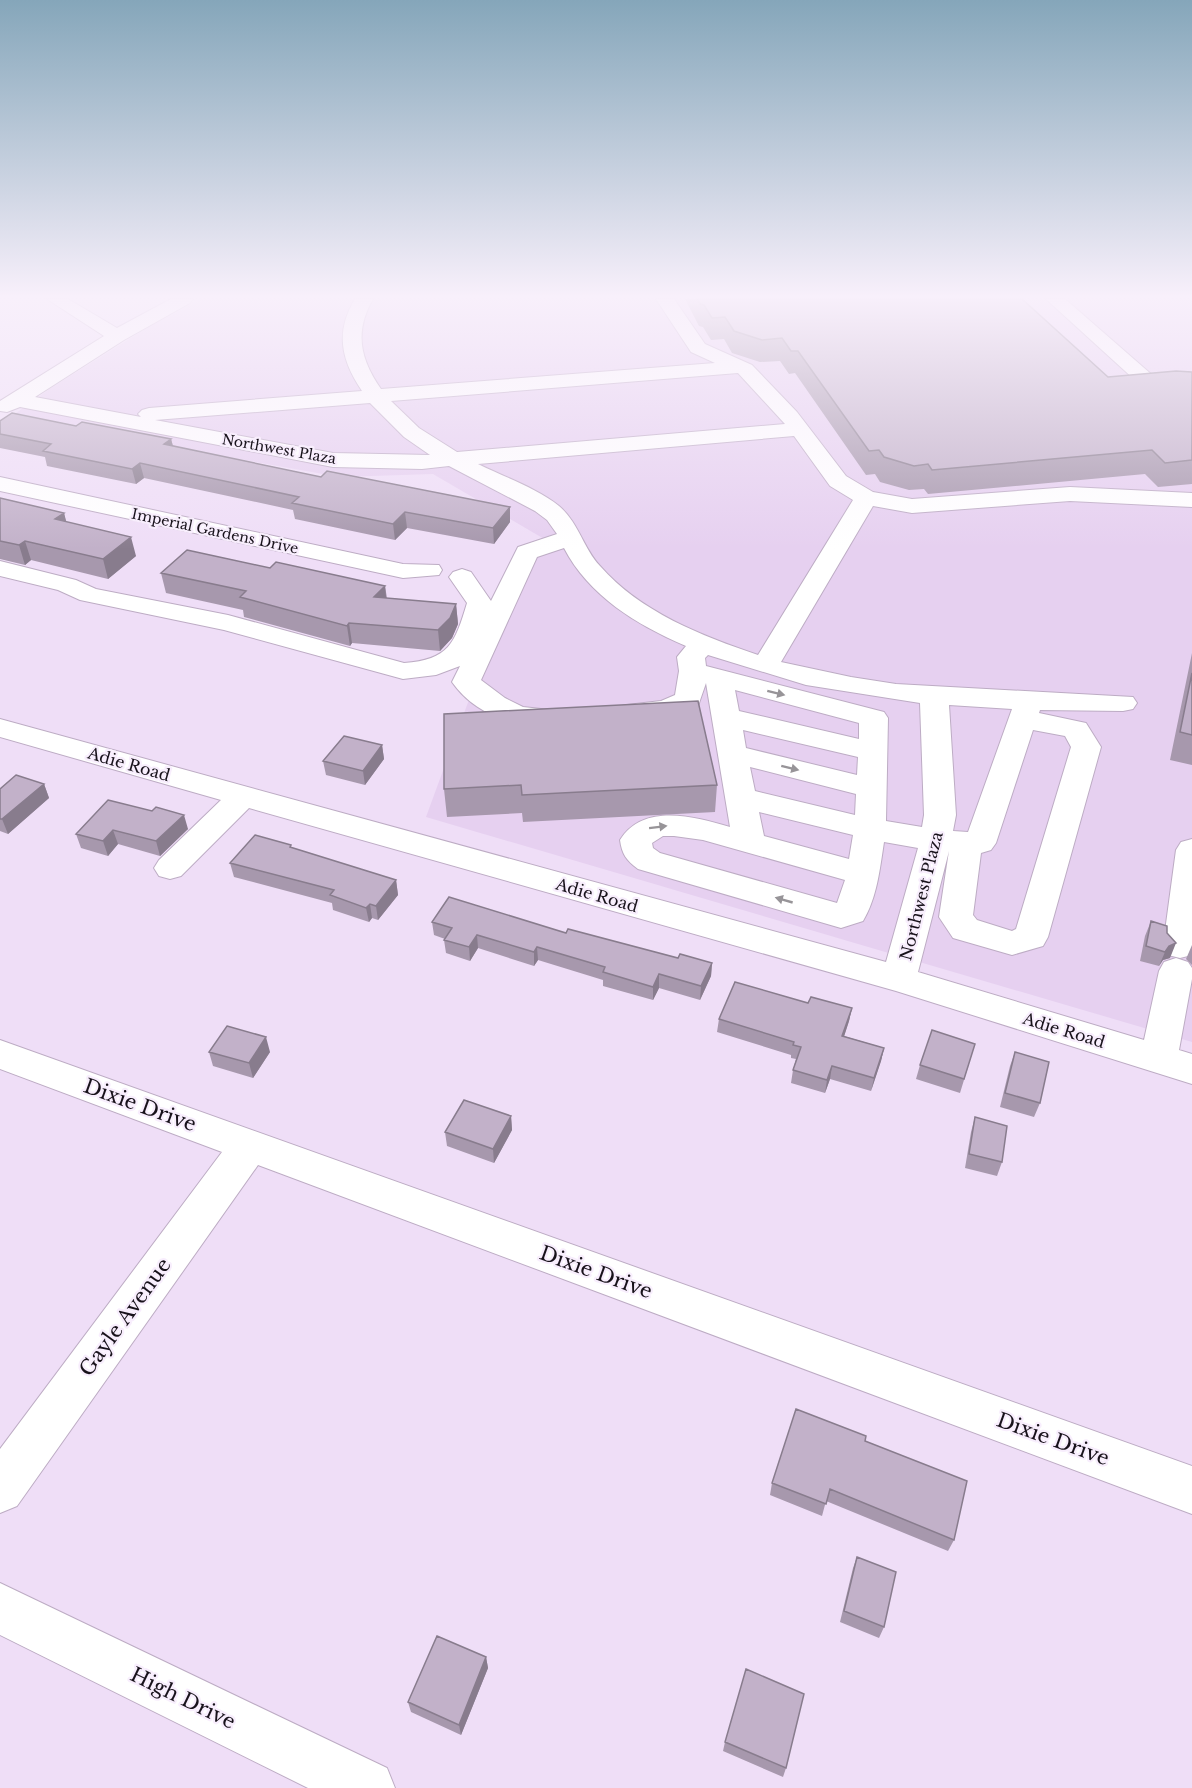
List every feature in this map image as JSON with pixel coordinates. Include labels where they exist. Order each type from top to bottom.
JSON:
[{"type":"street","points":[[8,405],[44,382]]},
{"type":"street","points":[[365,382],[373,396],[406,429],[453,459],[543,506],[557,517],[582,561],[608,588],[642,612],[704,644],[765,666],[842,685],[1026,710],[1076,729],[1086,747],[1031,937],[1012,943],[964,929],[956,917],[951,842]]},
{"type":"street","name":"Northwest Plaza","points":[[106,417],[545,382]]},
{"type":"street","points":[[757,382],[805,426],[838,481],[866,498],[912,506],[1070,494],[1192,500]]},
{"type":"street","points":[[1149,382],[1154,387],[1192,387]]},
{"type":"street","name":"Northwest Plaza","points":[[8,405],[106,417],[333,460],[375,463],[453,459],[805,426]]},
{"type":"street","name":"Imperial Gardens Drive","points":[[0,484],[403,571],[430,570],[439,562],[457,561],[468,568],[462,577],[480,603],[465,648],[442,667],[428,671],[403,671],[228,623],[89,595],[68,585],[0,568]]},
{"type":"street","points":[[765,666],[866,498]]},
{"type":"street","points":[[570,537],[527,552],[466,682],[500,710],[535,718],[571,715]]},
{"type":"street","points":[[704,644],[691,657],[706,675],[726,717],[749,843]]},
{"type":"street","points":[[606,713],[665,709],[688,700],[706,675]]},
{"type":"street","points":[[706,675],[874,718],[870,829],[863,874],[851,913],[841,916],[650,861],[638,853],[636,840],[644,829],[658,825],[687,827],[863,874]]},
{"type":"street","name":"Northwest Plaza","points":[[899,979],[951,842],[941,792],[934,696]]},
{"type":"street","points":[[1026,710],[1123,703]]},
{"type":"street","points":[[741,798],[870,829],[951,842],[980,843],[1026,710]]},
{"type":"street","points":[[726,717],[873,751]]},
{"type":"street","name":"Adie Road","points":[[0,728],[899,979],[1192,1069]]},
{"type":"street","points":[[733,754],[871,788]]},
{"type":"street","points":[[170,868],[243,796]]},
{"type":"street","points":[[1159,1059],[1183,947],[1192,850]]},
{"type":"street","name":"Dixie Drive","points":[[0,1054],[1192,1490]]},
{"type":"street","name":"Gayle Avenue","points":[[0,1489],[250,1145]]},
{"type":"street","name":"High Drive","points":[[0,1608],[367,1788]]},
{"type":"shaded area","points":[[60,382],[1192,382],[1192,1042],[426,817],[511,585],[551,543],[433,474],[340,477],[9,418]]},
{"type":"building","points":[[820,382],[1192,382],[1192,460],[1165,463],[1152,450],[932,470],[928,464],[914,466],[884,457],[879,450],[869,451]]},
{"type":"building","points":[[12,413],[76,426],[82,422],[171,439],[164,444],[321,477],[327,471],[510,507],[493,528],[405,512],[393,524],[292,503],[299,497],[140,463],[132,469],[43,451],[51,444],[0,434],[0,421]]},
{"type":"building","points":[[0,498],[64,513],[55,519],[131,537],[103,559],[25,541],[19,545],[0,541]]},
{"type":"building","points":[[187,550],[270,568],[276,562],[385,586],[374,597],[456,604],[450,618],[438,630],[349,623],[347,626],[240,597],[246,591],[161,573]]},
{"type":"building","points":[[1192,673],[1192,735],[1180,732]]},
{"type":"building","points":[[698,701],[717,785],[522,795],[521,785],[444,789],[444,714]]},
{"type":"building","points":[[344,736],[382,745],[363,771],[323,761]]},
{"type":"building","points":[[16,775],[44,784],[0,819],[0,789]]},
{"type":"building","points":[[108,800],[152,811],[156,807],[184,815],[156,841],[113,830],[103,841],[76,834]]},
{"type":"building","points":[[255,835],[396,880],[376,906],[370,904],[366,908],[330,895],[334,890],[230,863]]},
{"type":"building","points":[[449,897],[566,933],[568,929],[678,958],[680,954],[712,963],[701,986],[659,974],[653,987],[603,972],[605,967],[537,947],[534,952],[477,935],[469,947],[444,940],[452,928],[432,922]]},
{"type":"building","points":[[1151,921],[1167,926],[1167,933],[1176,943],[1169,946],[1165,952],[1146,946]]},
{"type":"building","points":[[735,982],[808,1003],[811,997],[852,1008],[842,1036],[884,1048],[874,1078],[832,1066],[827,1080],[793,1070],[801,1047],[793,1045],[794,1042],[719,1019]]},
{"type":"building","points":[[227,1026],[266,1037],[249,1063],[209,1052]]},
{"type":"building","points":[[932,1030],[975,1044],[964,1079],[920,1065]]},
{"type":"building","points":[[1015,1052],[1049,1062],[1040,1103],[1005,1093]]},
{"type":"building","points":[[464,1100],[511,1116],[493,1149],[445,1132]]},
{"type":"building","points":[[975,1117],[1007,1126],[1002,1162],[969,1154]]},
{"type":"building","points":[[796,1409],[866,1436],[865,1441],[967,1481],[954,1540],[830,1489],[826,1504],[772,1483]]},
{"type":"building","points":[[857,1557],[896,1572],[884,1627],[844,1611]]},
{"type":"building","points":[[437,1636],[486,1657],[459,1725],[408,1702]]},
{"type":"building","points":[[746,1669],[804,1694],[786,1768],[725,1742]]}]
